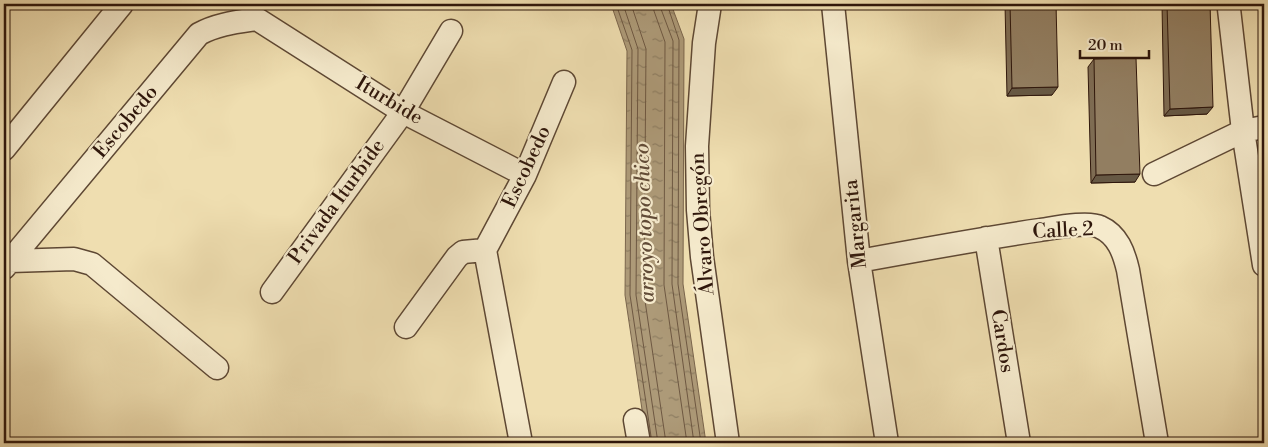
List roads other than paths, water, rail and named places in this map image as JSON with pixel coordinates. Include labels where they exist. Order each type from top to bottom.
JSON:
[{"type":"street","points":[[4,149],[122,4]]},
{"type":"street","name":"Álvaro Obregón","points":[[710,4],[704,43],[697,146],[698,210],[703,266],[728,443]]},
{"type":"street","name":"Margarita","points":[[833,4],[859,262],[887,443]]},
{"type":"street","points":[[1229,9],[1254,129],[1264,265]]},
{"type":"street","name":"Iturbide","points":[[259,11],[403,112],[525,175]]},
{"type":"street","name":"Escobedo","points":[[7,264],[199,34],[210,28],[237,22],[259,11]]},
{"type":"street","name":"Privada Iturbide","points":[[272,292],[403,112],[451,31]]},
{"type":"street","name":"Escobedo","points":[[485,250],[525,175],[564,82]]},
{"type":"street","points":[[1154,174],[1254,129]]},
{"type":"street","name":"Calle 2","points":[[859,262],[986,238],[1064,227],[1093,225],[1101,227],[1118,242],[1124,253],[1157,443]]},
{"type":"street","name":"Cardos","points":[[986,238],[1019,443]]},
{"type":"street","points":[[406,327],[457,257],[463,252],[485,250],[521,443]]},
{"type":"street","points":[[7,264],[74,259],[92,264],[217,368]]},
{"type":"street","points":[[635,420],[639,443]]},
{"type":"water","name":"arroyo topo chico","points":[[611,4],[671,4],[684,39],[683,284],[706,443],[647,443],[625,295],[627,51]]}]
